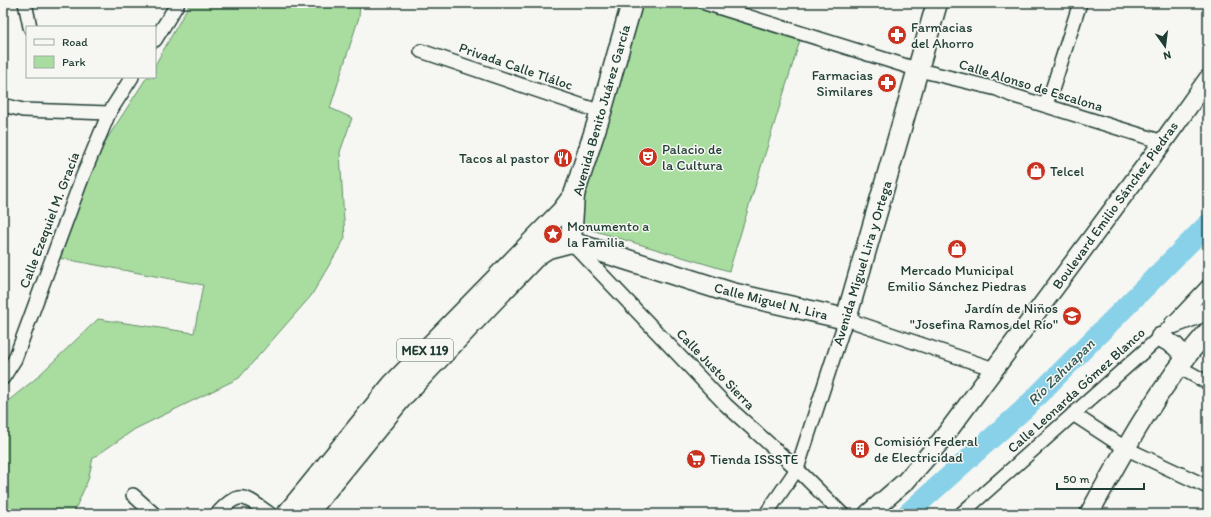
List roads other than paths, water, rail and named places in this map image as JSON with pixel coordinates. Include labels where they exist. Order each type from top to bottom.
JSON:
[{"type":"main road","name":"Avenida Benito Juárez García","points":[[571,242],[574,195],[601,112],[632,3]]},
{"type":"main road","name":"Avenida Miguel Lira y Ortega","points":[[846,319],[919,70],[937,3]]},
{"type":"main road","name":"MEX 119","points":[[287,514],[562,211],[574,195]]},
{"type":"main road","name":"Calle Miguel N. Lira","points":[[571,242],[732,293],[846,319]]},
{"type":"main road","name":"MEX 119","points":[[307,514],[398,390],[537,255],[548,248],[571,242]]},
{"type":"street","points":[[25,3],[30,26]]},
{"type":"street","points":[[156,38],[178,3]]},
{"type":"street","name":"Calle Alonso de Escalona","points":[[705,3],[919,70],[997,89],[1011,95],[1164,142]]},
{"type":"street","points":[[1045,105],[1053,87],[1080,3]]},
{"type":"street","name":"Privada Calle Tláloc","points":[[421,51],[601,112]]},
{"type":"street","name":"Calle Ezequiel M. Gracía","points":[[3,378],[14,359],[82,178],[109,114],[131,78]]},
{"type":"street","name":"Boulevard Emilio Sánchez Piedras","points":[[868,514],[906,481],[940,442],[1164,142],[1208,79]]},
{"type":"street","points":[[3,105],[24,110],[109,114]]},
{"type":"street","name":"Calle Justo Sierra","points":[[571,242],[726,405],[797,470],[842,514]]},
{"type":"street","name":"Calle Leonarda Gómez Blanco","points":[[961,514],[1160,337],[1174,324],[1208,286]]},
{"type":"street","points":[[1174,324],[1208,311]]},
{"type":"street","name":"Calle Miguel N. Lira","points":[[846,319],[994,369]]},
{"type":"street","name":"Avenida Miguel Lira y Ortega","points":[[766,514],[797,470],[846,319]]},
{"type":"street","points":[[1089,514],[1146,413],[1182,363],[1208,331]]},
{"type":"street","points":[[1160,337],[1175,346],[1182,363],[1208,383]]},
{"type":"street","points":[[1073,414],[1125,448],[1208,487]]},
{"type":"street","points":[[133,495],[154,514]]},
{"type":"street","points":[[217,514],[231,500],[244,497],[270,514]]},
{"type":"waterway","name":"Río Zahuapan","points":[[907,514],[1023,410],[1208,224]]},
{"type":"place","name":"Farmacias del Ahorro","points":[[897,35]]},
{"type":"place","name":"Farmacias Similares","points":[[887,83]]},
{"type":"place","name":"Palacio de la Cultura","points":[[648,157]]},
{"type":"place","name":"Tacos al pastor","points":[[563,158]]},
{"type":"place","name":"Telcel","points":[[1036,171]]},
{"type":"place","name":"Monumento a la Familia","points":[[553,234]]},
{"type":"place","name":"Mercado Municipal Emilio Sánchez Piedras","points":[[957,249]]},
{"type":"place","name":"Jardín de Niños \"Josefina Ramos del Río\"","points":[[1072,316]]},
{"type":"place","name":"Comisión Federal de Electricidad","points":[[860,449]]},
{"type":"place","name":"Tienda ISSSTE","points":[[696,459]]}]
